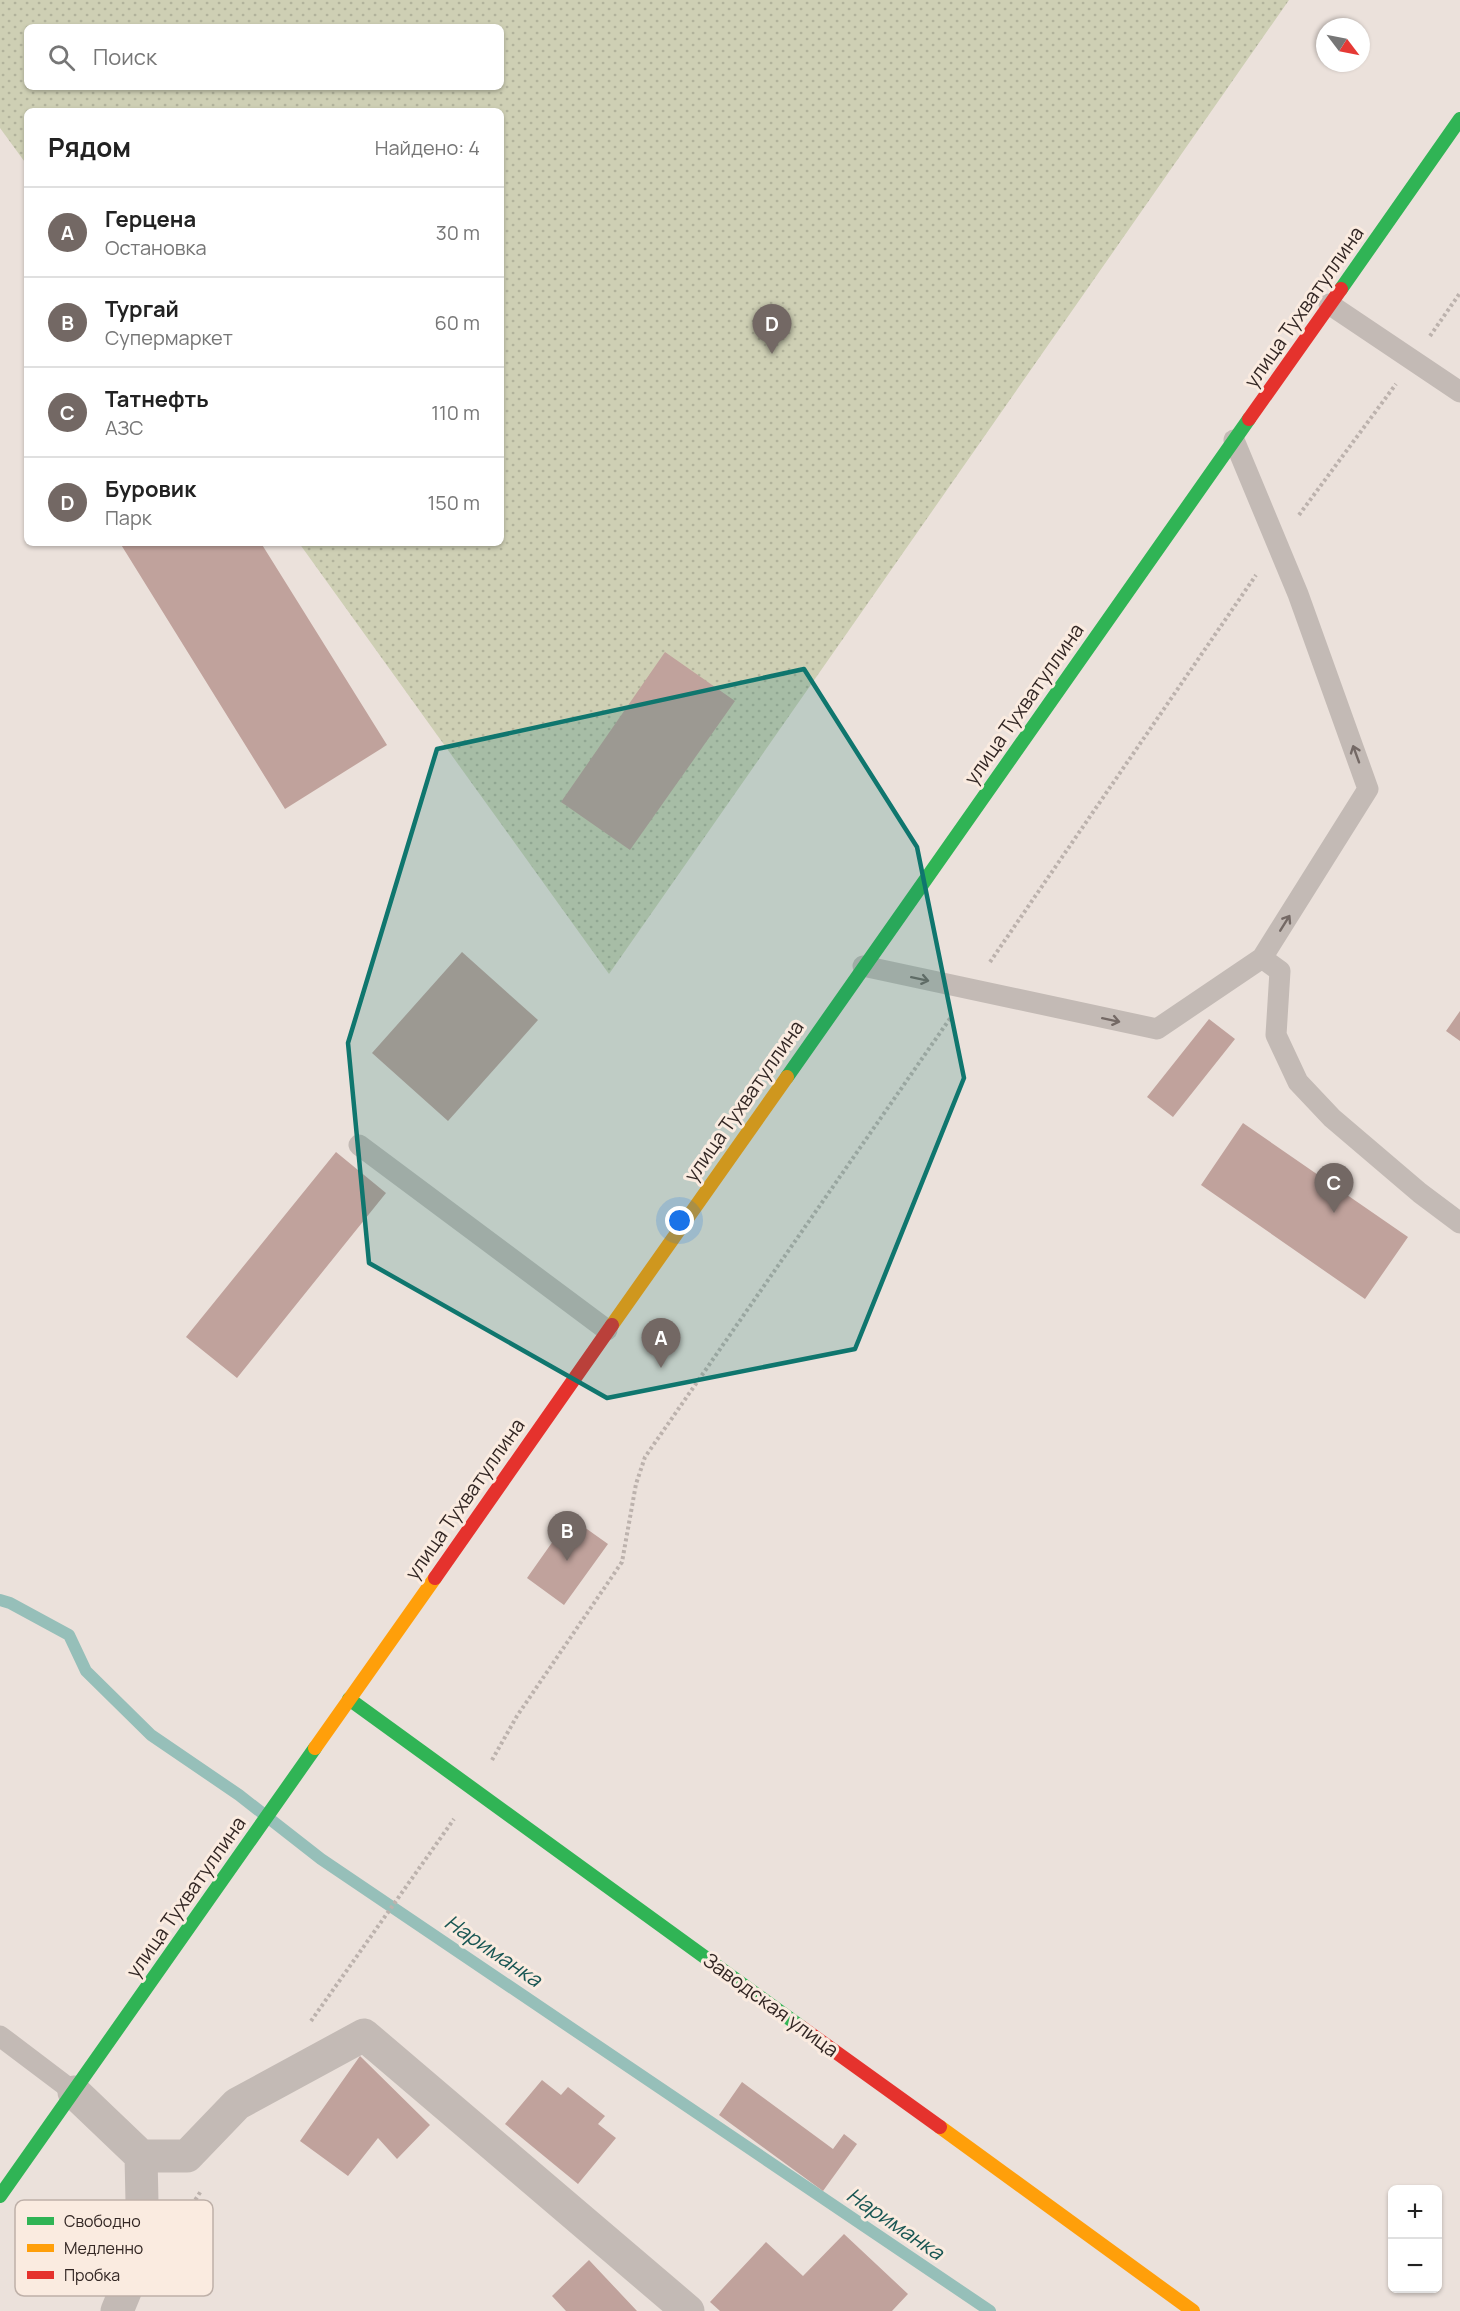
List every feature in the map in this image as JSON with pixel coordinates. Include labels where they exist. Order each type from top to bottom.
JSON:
[{"type":"main road","name":"улица Тухватуллина","points":[[0,2196],[1460,119]]},
{"type":"main road","name":"Заводская улица","points":[[349,1699],[1193,2311]]},
{"type":"street","points":[[74,2092],[141,2156],[187,2156],[237,2104],[364,2036],[688,2311]]},
{"type":"street","points":[[141,2156],[141,2200]]},
{"type":"street","points":[[117,2311],[123,2296]]},
{"type":"lane","points":[[1329,304],[1460,392]]},
{"type":"lane","points":[[863,966],[1157,1029],[1262,958],[1368,789],[1278,545],[1234,440]]},
{"type":"lane","points":[[1262,958],[1280,971],[1276,1035],[1298,1082],[1332,1118],[1420,1193],[1460,1223]]},
{"type":"lane","points":[[359,1145],[607,1330]]},
{"type":"lane","points":[[0,2036],[74,2092]]},
{"type":"path","points":[[310,2022],[475,1790],[517,1716],[622,1562],[636,1484],[645,1457],[1278,545],[1460,293]]},
{"type":"path","points":[[195,2200],[204,2185]]},
{"type":"highlighted area","points":[[804,669],[917,847],[964,1078],[855,1349],[607,1398],[369,1263],[348,1043],[437,749]]},
{"type":"green space","points":[[0,0],[1289,0],[609,974],[301,546],[504,546],[504,108],[24,108],[24,161],[0,128]]},
{"type":"building","points":[[122,546],[263,546],[387,745],[285,809]]},
{"type":"building","points":[[665,652],[735,701],[630,850],[561,802]]},
{"type":"building","points":[[462,952],[538,1020],[448,1121],[372,1053]]},
{"type":"building","points":[[1460,1011],[1460,1041],[1446,1031]]},
{"type":"building","points":[[1209,1019],[1235,1039],[1173,1117],[1147,1097]]},
{"type":"building","points":[[1243,1123],[1408,1237],[1365,1299],[1201,1185]]},
{"type":"building","points":[[336,1152],[386,1193],[237,1378],[186,1337]]},
{"type":"building","points":[[570,1517],[608,1544],[564,1605],[527,1578]]},
{"type":"building","points":[[360,2056],[430,2125],[397,2159],[378,2138],[348,2176],[300,2141]]},
{"type":"building","points":[[542,2080],[561,2095],[568,2087],[605,2116],[598,2124],[616,2138],[578,2184],[505,2124]]},
{"type":"building","points":[[742,2082],[833,2149],[844,2134],[857,2144],[823,2191],[719,2115]]},
{"type":"building","points":[[844,2234],[908,2294],[892,2311],[720,2311],[710,2302],[766,2242],[803,2276]]},
{"type":"building","points":[[589,2260],[637,2311],[566,2311],[552,2296]]},
{"type":"waterway","name":"Нариманка","points":[[0,1600],[10,1603],[69,1635],[86,1671],[151,1735],[239,1795],[321,1859],[990,2311]]},
{"type":"traffic: fast","points":[[1341,289],[1460,119]]},
{"type":"traffic: fast","points":[[787,1077],[1249,419]]},
{"type":"traffic: fast","points":[[349,1699],[801,2027]]},
{"type":"traffic: fast","points":[[0,2196],[315,1748]]},
{"type":"traffic: slow","points":[[612,1325],[787,1077]]},
{"type":"traffic: slow","points":[[315,1748],[435,1578]]},
{"type":"traffic: slow","points":[[940,2127],[1193,2311]]},
{"type":"traffic: jam","points":[[1249,419],[1341,289]]},
{"type":"traffic: jam","points":[[435,1578],[612,1325]]},
{"type":"traffic: jam","points":[[801,2027],[940,2127]]},
{"type":"place","name":"Буровик","points":[[772,354]]},
{"type":"place","name":"Татнефть","points":[[1334,1213]]},
{"type":"place","name":"Герцена","points":[[661,1368]]},
{"type":"place","name":"Тургай","points":[[567,1561]]}]
